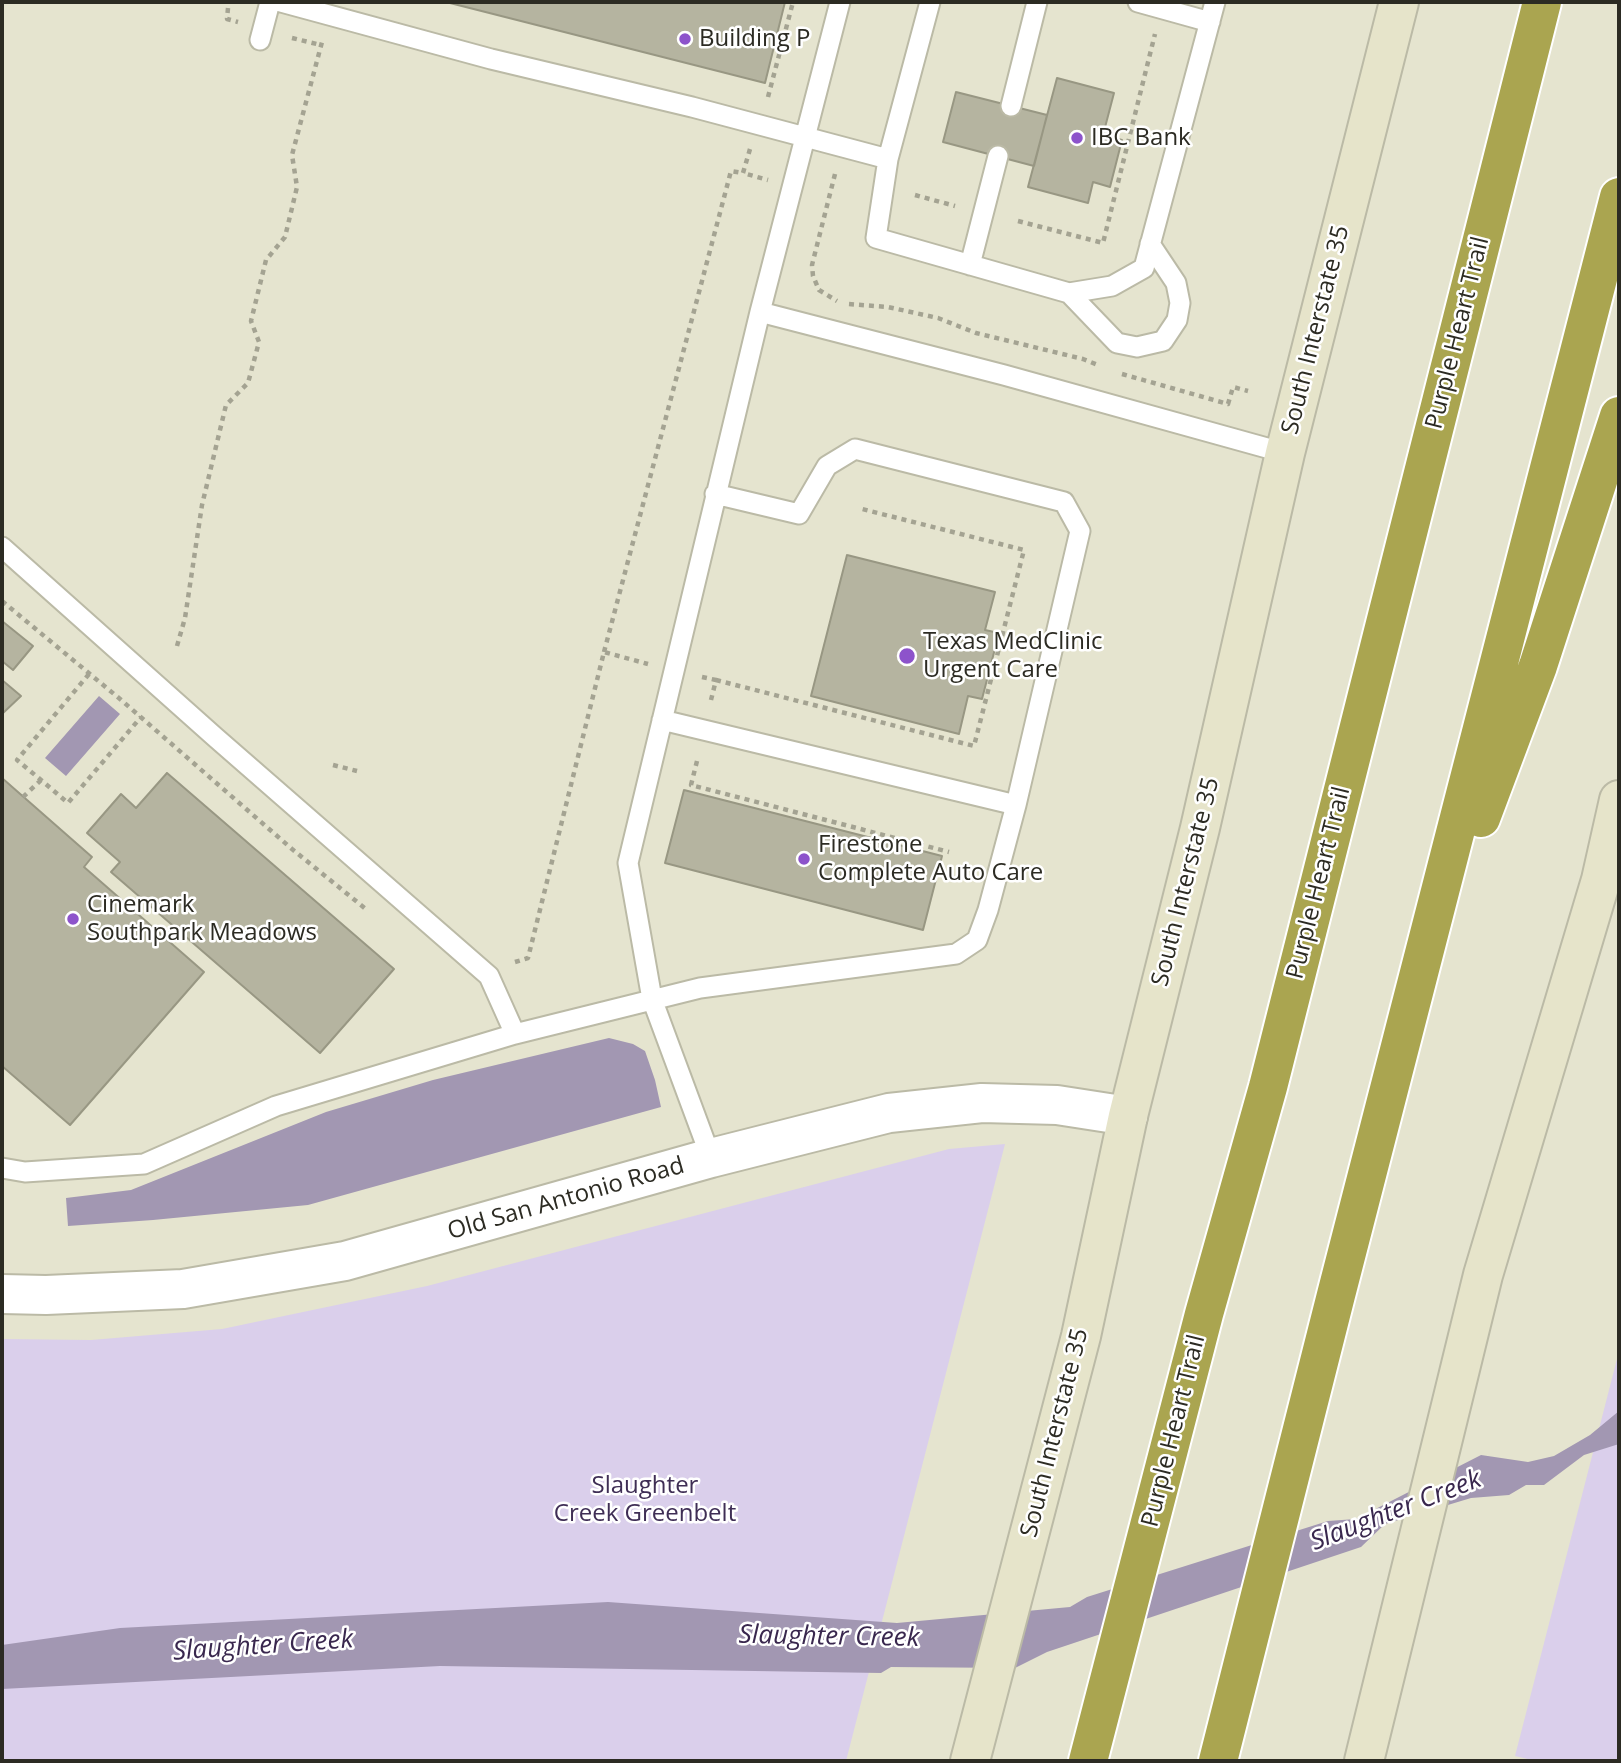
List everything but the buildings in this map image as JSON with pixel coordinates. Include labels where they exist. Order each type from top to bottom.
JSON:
[{"type":"highway","points":[[1520,2],[1525,70]]},
{"type":"highway","name":"Purple Heart Trail","points":[[1088,1761],[1204,1314],[1268,1087],[1542,2]]},
{"type":"highway","points":[[1218,1761],[1619,197]]},
{"type":"highway","points":[[1409,1013],[1538,666],[1619,416]]},
{"type":"main road","name":"South Interstate 35","points":[[970,1761],[1081,1336],[1128,1116],[1200,828],[1285,453],[1399,2]]},
{"type":"main road","points":[[1367,1751],[1483,1275],[1601,880],[1619,800]]},
{"type":"street","name":"Old San Antonio Road","points":[[2,1294],[46,1295],[183,1289],[345,1261],[711,1158],[889,1113],[982,1103],[1058,1105],[1128,1116]]},
{"type":"lane","points":[[260,40],[270,2]]},
{"type":"lane","points":[[281,2],[491,59],[888,159]]},
{"type":"lane","points":[[711,1158],[652,999],[628,863],[715,494],[840,2]]},
{"type":"lane","points":[[930,2],[888,159],[876,238],[1069,293],[1112,286],[1144,268],[1215,2]]},
{"type":"lane","points":[[1011,106],[1037,2]]},
{"type":"lane","points":[[1138,2],[1210,22]]},
{"type":"lane","points":[[970,265],[998,156]]},
{"type":"lane","points":[[1069,293],[1117,343],[1137,347],[1163,341],[1177,320],[1180,303],[1176,283],[1150,244]]},
{"type":"lane","points":[[760,312],[1285,453]]},
{"type":"lane","points":[[2,1168],[25,1172],[144,1164],[276,1106],[515,1034],[701,988],[956,954],[976,940],[988,910],[1016,805],[1080,531],[1064,502],[855,449],[827,466],[799,514],[715,494]]},
{"type":"lane","points":[[2,547],[489,976],[515,1034]]},
{"type":"lane","points":[[662,720],[1016,805]]},
{"type":"path","points":[[768,97],[793,2]]},
{"type":"path","points":[[228,8],[227,19],[242,23]]},
{"type":"path","points":[[1018,221],[1103,243],[1156,31]]},
{"type":"path","points":[[177,646],[185,618],[202,505],[226,405],[248,383],[259,342],[251,321],[265,260],[285,237],[297,187],[292,155],[324,34]]},
{"type":"path","points":[[292,38],[321,45]]},
{"type":"path","points":[[743,173],[752,140]]},
{"type":"path","points":[[515,962],[527,958],[604,652],[731,171],[769,180]]},
{"type":"path","points":[[846,175],[836,173],[812,265],[819,290],[832,299],[847,304],[888,307],[938,318],[976,333],[1083,359],[1107,369]]},
{"type":"path","points":[[915,195],[955,206]]},
{"type":"path","points":[[1119,373],[1228,404],[1233,387],[1248,391]]},
{"type":"path","points":[[702,677],[974,746],[1024,550],[858,508]]},
{"type":"path","points":[[2,601],[375,916]]},
{"type":"path","points":[[604,652],[648,664]]},
{"type":"path","points":[[89,674],[17,760],[68,803],[141,717]]},
{"type":"path","points":[[710,705],[716,680]]},
{"type":"path","points":[[698,761],[691,785],[949,852]]},
{"type":"path","points":[[333,765],[356,771]]},
{"type":"path","points":[[23,797],[41,780]]},
{"type":"green space","name":"Slaughter Creek Greenbelt","points":[[1005,1144],[846,1761],[2,1761],[2,1339],[91,1340],[222,1329],[427,1286],[949,1149]]},
{"type":"green space","points":[[1619,1351],[1619,1761],[1536,1761],[1515,1756]]},
{"type":"water","points":[[99,696],[120,714],[66,776],[45,758]]},
{"type":"water","points":[[609,1038],[633,1044],[645,1051],[661,1107],[308,1205],[68,1226],[66,1198],[131,1190],[326,1112],[433,1080]]},
{"type":"water","name":"Slaughter Creek","points":[[1619,1411],[1619,1444],[1584,1455],[1544,1485],[1526,1485],[1509,1495],[1471,1498],[1385,1524],[1361,1547],[1047,1652],[1015,1668],[891,1667],[881,1673],[440,1666],[2,1689],[2,1645],[120,1628],[608,1602],[897,1623],[1070,1607],[1087,1597],[1328,1521],[1356,1519],[1481,1455],[1528,1462],[1554,1456],[1590,1435]]},
{"type":"place","name":"Building P","points":[[685,39]]},
{"type":"place","name":"IBC Bank","points":[[1077,138]]},
{"type":"place","name":"Texas MedClinic Urgent Care","points":[[907,656]]},
{"type":"place","name":"Firestone Complete Auto Care","points":[[804,859]]},
{"type":"place","name":"Cinemark Southpark Meadows","points":[[73,919]]}]
